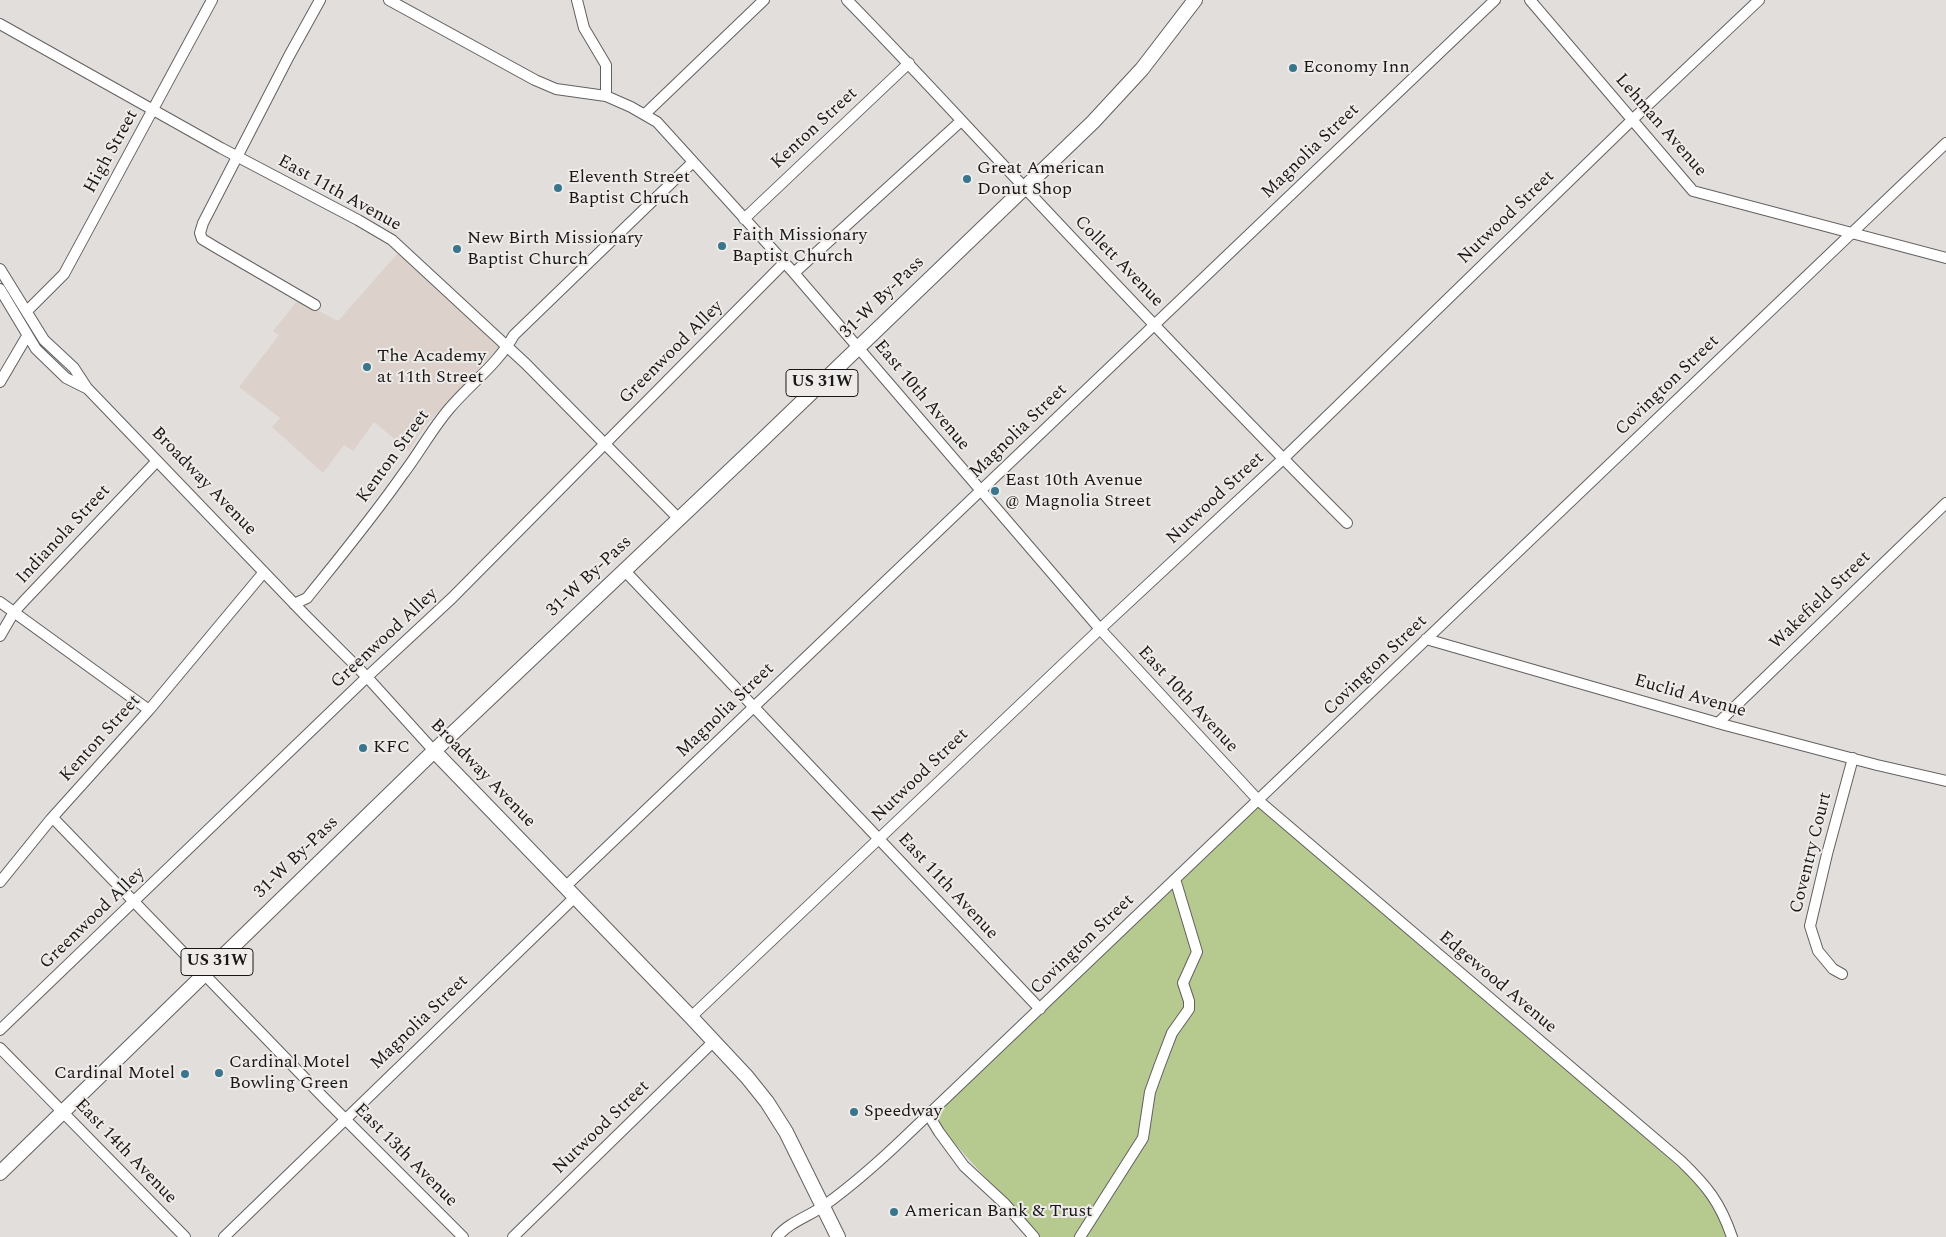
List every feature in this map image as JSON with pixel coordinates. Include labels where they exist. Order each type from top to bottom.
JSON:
[{"type":"main road","name":"31-W By-Pass","points":[[0,1173],[434,752],[859,348],[1093,122],[1142,69],[1195,0]]},
{"type":"main road","name":"Broadway Avenue","points":[[434,752],[691,1017],[752,1083],[790,1139],[838,1237]]},
{"type":"street","name":"High Street","points":[[27,311],[64,274],[212,0]]},
{"type":"street","points":[[315,305],[231,257],[201,237],[200,230],[289,56],[320,0]]},
{"type":"street","name":"East 10th Avenue","points":[[389,0],[535,80],[556,88],[606,96],[645,114],[669,135],[794,273],[1100,629],[1258,801]]},
{"type":"street","points":[[577,0],[584,28],[606,65],[606,96]]},
{"type":"street","points":[[645,114],[764,0]]},
{"type":"street","name":"Collett Avenue","points":[[846,0],[908,63],[1154,324],[1347,523]]},
{"type":"street","name":"Magnolia Street","points":[[224,1237],[345,1118],[753,707],[981,492],[1154,324],[1495,0]]},
{"type":"street","name":"Lehman Avenue","points":[[1530,0],[1692,191],[1946,258]]},
{"type":"street","name":"Nutwood Street","points":[[691,1017],[1283,458],[1632,120],[1759,0]]},
{"type":"street","name":"East 11th Avenue","points":[[0,24],[392,240],[507,347],[679,519]]},
{"type":"street","name":"Kenton Street","points":[[744,219],[908,63]]},
{"type":"street","points":[[794,273],[962,121]]},
{"type":"street","name":"Covington Street","points":[[777,1237],[787,1228],[824,1207],[864,1175],[1946,143]]},
{"type":"street","name":"Kenton Street","points":[[294,604],[307,598],[362,530],[450,408],[500,358],[514,335],[693,162]]},
{"type":"street","name":"Greenwood Alley","points":[[0,1030],[458,592],[784,263]]},
{"type":"street","name":"Broadway Avenue","points":[[0,269],[44,340],[74,368],[87,388],[294,604],[367,677],[434,752]]},
{"type":"street","name":"Broadway Avenue","points":[[0,289],[36,349],[66,378],[87,388]]},
{"type":"street","points":[[0,382],[27,336]]},
{"type":"street","name":"Indianola Street","points":[[0,636],[14,612],[157,461]]},
{"type":"street","name":"Wakefield Street","points":[[1718,723],[1946,503]]},
{"type":"street","name":"East 11th Avenue","points":[[624,570],[1040,1009]]},
{"type":"street","name":"Kenton Street","points":[[0,882],[53,818],[149,710],[264,572]]},
{"type":"street","points":[[0,602],[149,710]]},
{"type":"street","name":"Euclid Avenue","points":[[1426,639],[1718,723],[1946,781]]},
{"type":"street","name":"Coventry Court","points":[[1842,974],[1833,969],[1818,951],[1810,926],[1853,758]]},
{"type":"street","name":"Edgewood Avenue","points":[[1258,801],[1681,1161],[1712,1193],[1732,1237]]},
{"type":"street","name":"East 13th Avenue","points":[[53,818],[462,1237]]},
{"type":"street","points":[[1080,1237],[1143,1138],[1150,1092],[1158,1067],[1172,1033],[1189,1009],[1189,1002],[1183,983],[1197,952],[1175,880]]},
{"type":"street","name":"Nutwood Street","points":[[513,1237],[714,1041]]},
{"type":"street","name":"East 14th Avenue","points":[[0,1048],[185,1237]]},
{"type":"street","points":[[928,1114],[964,1166],[1005,1204],[1034,1237]]},
{"type":"shaded area","name":"The Academy at 11th Street","points":[[398,253],[499,347],[424,427],[409,451],[374,422],[353,451],[344,445],[323,473],[272,427],[280,418],[239,387],[279,335],[273,331],[298,300],[338,321]]},
{"type":"green space","points":[[1259,801],[1715,1199],[1728,1237],[1039,1237],[928,1114]]},
{"type":"place","name":"Economy Inn","points":[[1293,68]]},
{"type":"place","name":"Great American Donut Shop","points":[[967,179]]},
{"type":"place","name":"Eleventh Street Baptist Chruch","points":[[558,188]]},
{"type":"place","name":"Faith Missionary Baptist Church","points":[[722,246]]},
{"type":"place","name":"New Birth Missionary Baptist Church","points":[[457,249]]},
{"type":"place","name":"The Academy at 11th Street","points":[[367,367]]},
{"type":"place","name":"East 10th Avenue @ Magnolia Street","points":[[995,491]]},
{"type":"place","name":"KFC","points":[[363,748]]},
{"type":"place","name":"Cardinal Motel Bowling Green","points":[[219,1073]]},
{"type":"place","name":"Cardinal Motel","points":[[185,1074]]},
{"type":"place","name":"Speedway","points":[[854,1112]]},
{"type":"place","name":"American Bank & Trust","points":[[894,1212]]}]
